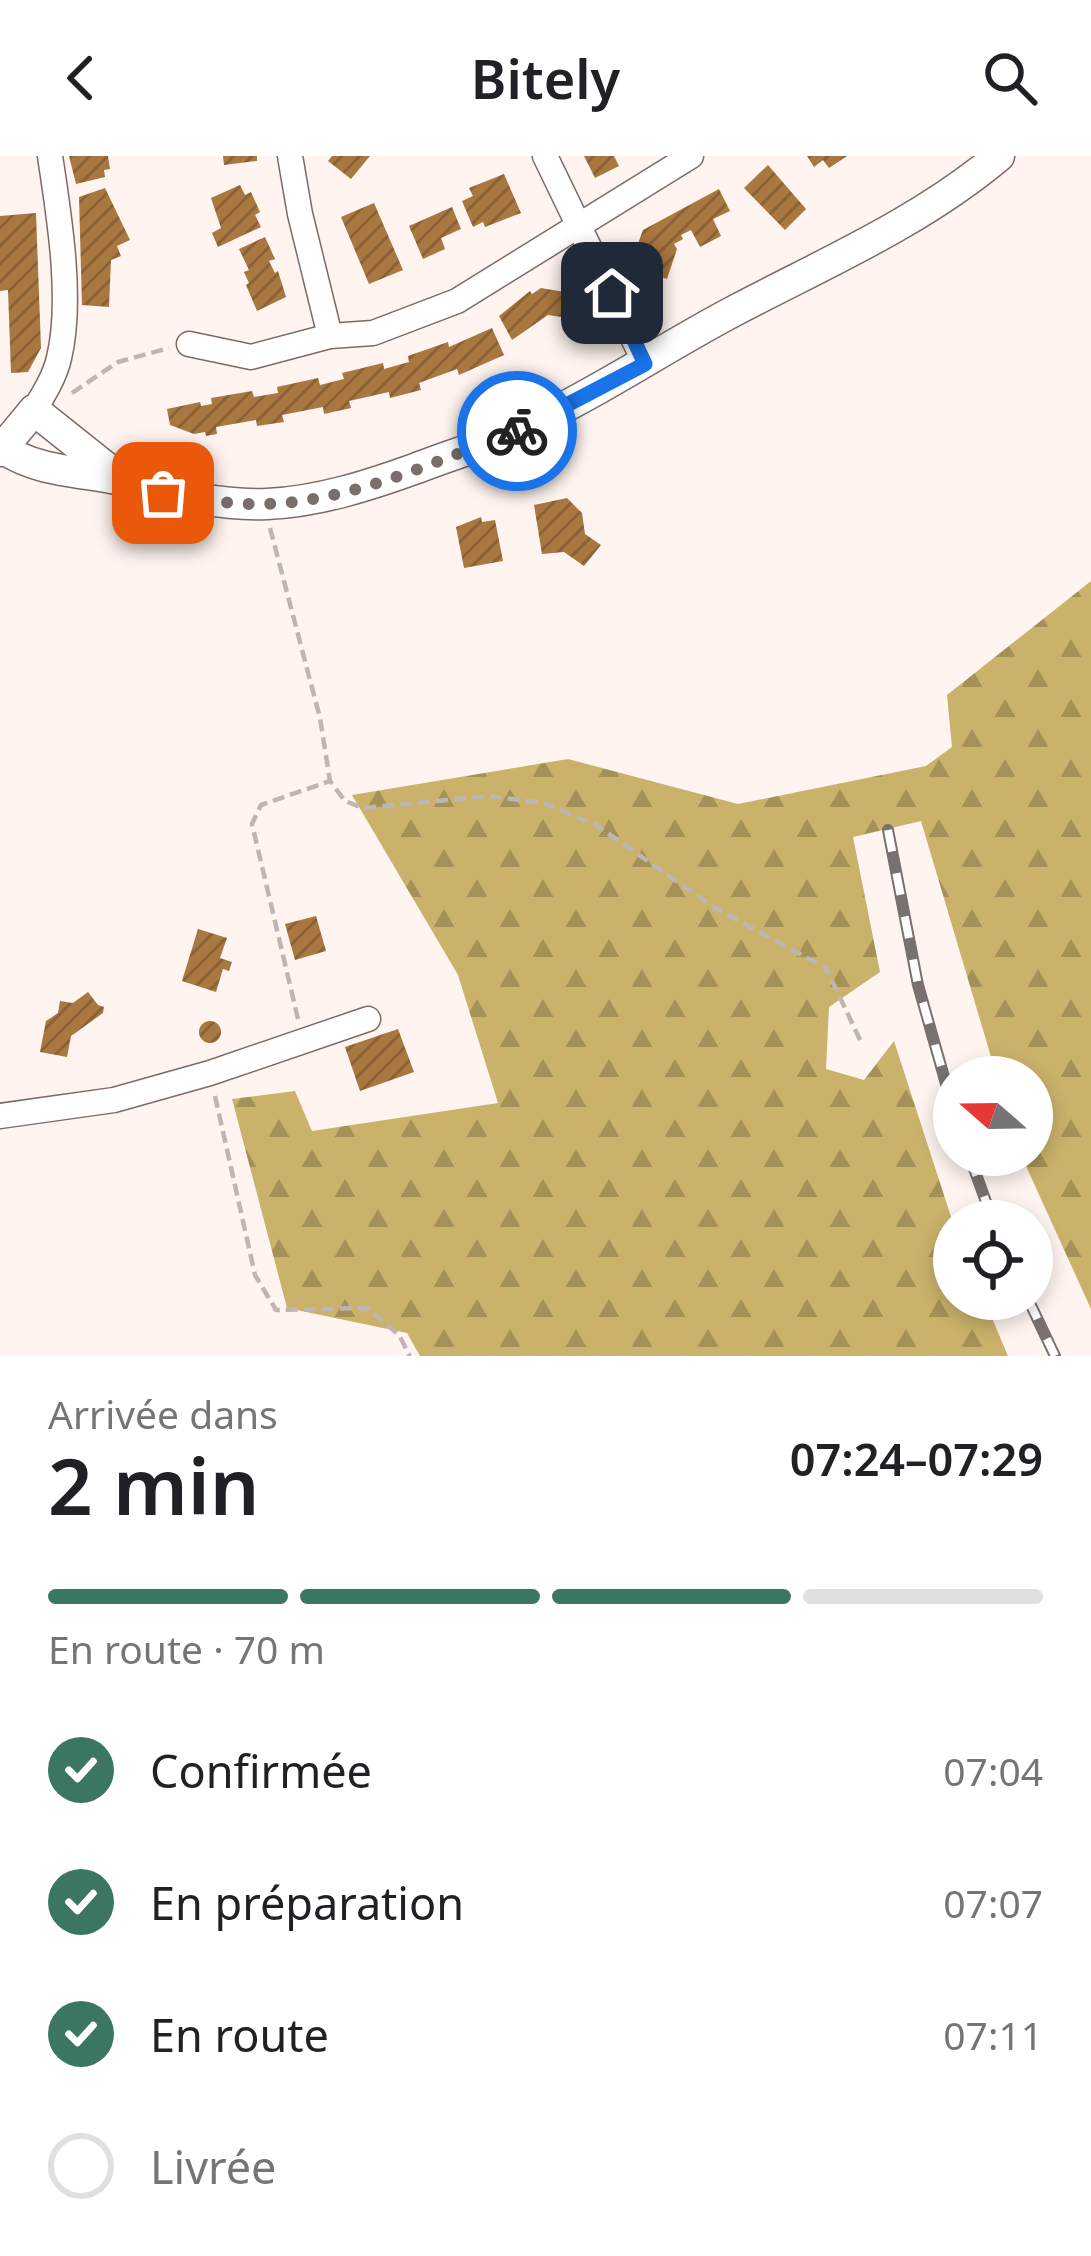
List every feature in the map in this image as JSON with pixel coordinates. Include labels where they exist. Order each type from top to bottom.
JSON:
[{"type":"street","points":[[50,156],[63,334],[58,363],[34,410],[2,450],[42,466],[211,501],[267,504],[319,497],[384,479],[522,429],[728,314],[879,239],[929,209],[999,156]]},
{"type":"street","points":[[290,156],[330,336]]},
{"type":"street","points":[[544,156],[645,364]]},
{"type":"street","points":[[189,344],[251,357],[330,336],[373,333],[457,302],[691,156]]},
{"type":"street","points":[[34,410],[123,481]]},
{"type":"street","points":[[0,1116],[114,1100],[210,1073],[368,1018]]},
{"type":"path","points":[[34,410],[79,391],[118,362],[189,344]]},
{"type":"path","points":[[267,504],[320,718],[330,781],[345,801],[363,808],[489,796],[544,803],[596,826],[716,908],[826,968],[862,1044]]},
{"type":"path","points":[[303,1040],[252,824],[261,806],[330,781]]},
{"type":"path","points":[[210,1073],[255,1275],[276,1310],[367,1308],[399,1335],[410,1356]]},
{"type":"green space","points":[[1091,581],[1091,1309],[1053,1225],[1053,1200],[1041,1200],[1031,1176],[1053,1176],[1053,1056],[991,1056],[921,821],[853,837],[880,972],[829,1007],[826,1069],[864,1080],[894,1041],[933,1161],[933,1176],[938,1176],[946,1200],[933,1200],[933,1320],[993,1320],[1008,1356],[420,1356],[407,1333],[287,1308],[232,1099],[295,1091],[312,1131],[498,1103],[458,975],[352,795],[568,759],[738,804],[926,766],[952,747],[947,695]]},
{"type":"building","points":[[69,156],[108,156],[110,169],[104,170],[105,177],[76,184]]},
{"type":"building","points":[[223,156],[257,156],[257,161],[224,165]]},
{"type":"building","points":[[332,156],[370,156],[351,179],[328,161]]},
{"type":"building","points":[[584,156],[614,156],[619,166],[595,178]]},
{"type":"building","points":[[807,156],[847,156],[829,168],[823,160],[814,167]]},
{"type":"building","points":[[768,165],[806,209],[785,230],[744,188]]},
{"type":"building","points":[[504,174],[521,213],[473,227],[462,201],[473,196],[469,188]]},
{"type":"building","points":[[240,185],[245,195],[251,192],[261,227],[218,247],[212,233],[221,228],[211,198]]},
{"type":"building","points":[[105,188],[130,240],[117,246],[121,256],[111,260],[109,307],[82,305],[79,197]]},
{"type":"building","points":[[719,189],[730,211],[713,219],[721,236],[700,247],[691,230],[681,235],[683,239],[674,244],[677,249],[667,279],[655,275],[652,285],[642,282],[645,272],[632,260],[643,230]]},
{"type":"building","points":[[374,203],[403,270],[369,284],[341,217]]},
{"type":"building","points":[[452,207],[461,229],[441,238],[445,249],[423,259],[409,226]]},
{"type":"building","points":[[36,213],[41,348],[28,372],[11,373],[8,290],[0,291],[0,216]]},
{"type":"building","points":[[265,237],[275,259],[269,261],[278,271],[286,297],[257,311],[246,285],[244,272],[249,270],[239,249]]},
{"type":"building","points":[[530,291],[565,292],[561,317],[548,315],[512,340],[499,316]]},
{"type":"building","points":[[492,328],[504,355],[459,375],[457,369],[419,383],[421,390],[349,401],[351,408],[324,414],[323,407],[282,415],[284,422],[257,426],[256,420],[216,427],[217,434],[206,436],[170,425],[167,409],[212,404],[211,398],[252,391],[254,397],[278,393],[277,387],[318,378],[320,385],[344,379],[342,373],[409,362],[408,356],[448,342],[449,347]]},
{"type":"building","points":[[567,498],[582,513],[585,534],[601,545],[584,566],[564,552],[542,554],[534,505]]},
{"type":"building","points":[[481,517],[482,522],[495,520],[503,561],[464,568],[456,527]]},
{"type":"building","points":[[316,916],[326,951],[295,960],[285,924]]},
{"type":"building","points":[[198,929],[227,938],[220,958],[232,962],[229,971],[223,969],[216,992],[182,981]]},
{"type":"building","points":[[88,992],[104,1007],[103,1013],[71,1036],[67,1057],[40,1052],[46,1021],[58,1013],[60,1001],[73,1003]]},
{"type":"building","points":[[210,1021],[221,1032],[210,1043],[199,1032]]},
{"type":"building","points":[[398,1029],[414,1072],[360,1091],[345,1047]]},
{"type":"railway","points":[[888,830],[918,985],[938,1056]]},
{"type":"railway","points":[[977,1176],[985,1200]]},
{"type":"railway","points":[[1038,1320],[1055,1356]]},
{"type":"way so far","points":[[163,493],[267,504],[319,497],[517,431]]},
{"type":"route","points":[[517,431],[645,364],[612,293]]}]
